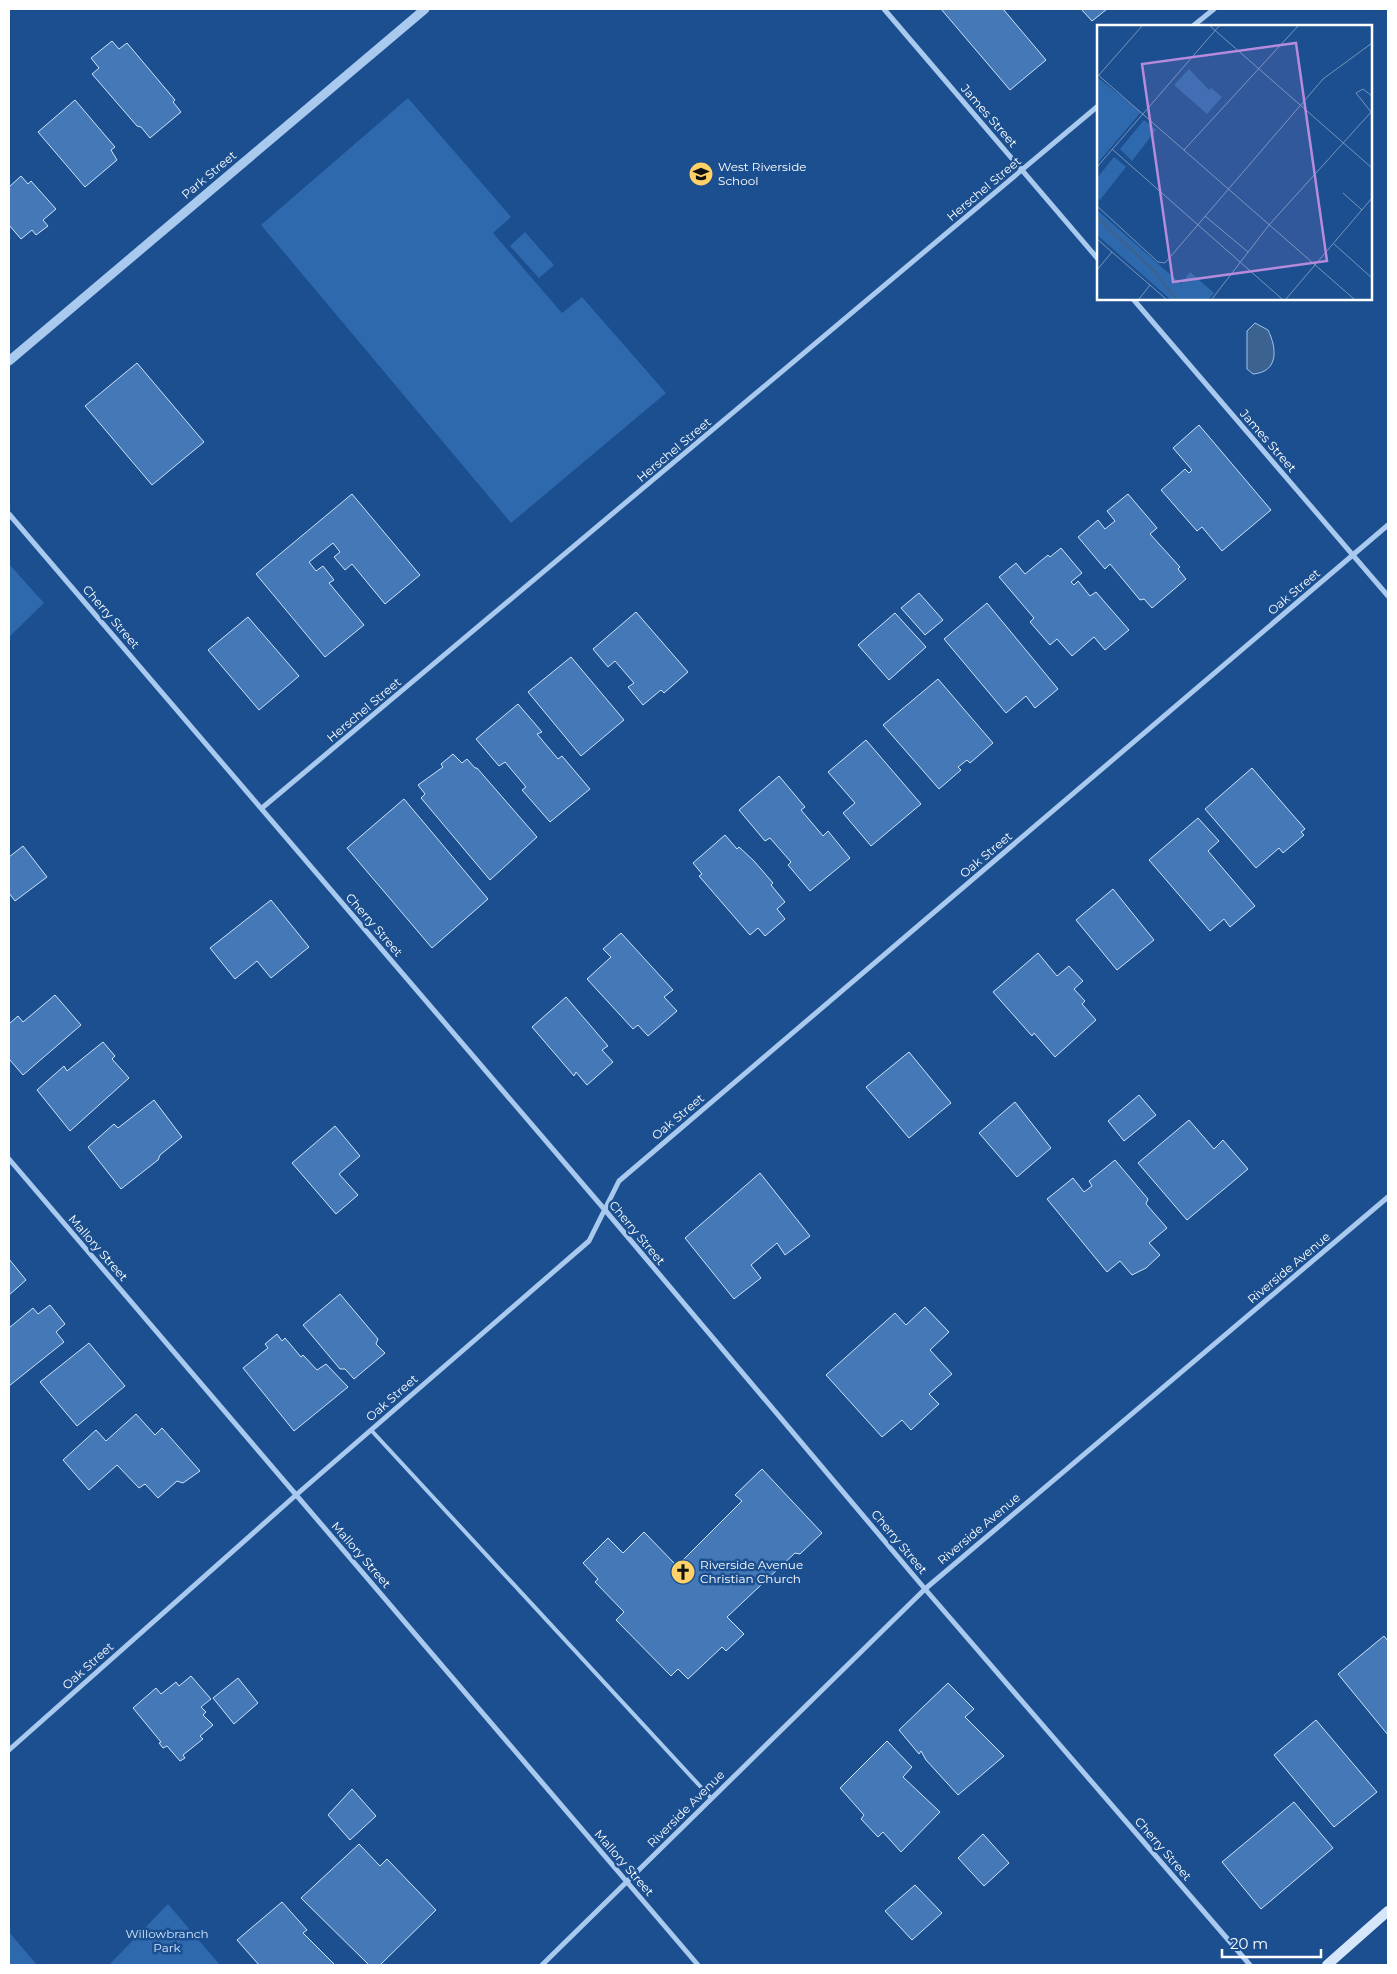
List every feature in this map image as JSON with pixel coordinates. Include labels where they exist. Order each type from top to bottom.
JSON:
[{"type":"main road","points":[[1327,1965],[1388,1911]]},
{"type":"street","name":"Park Street","points":[[9,361],[425,9]]},
{"type":"street","name":"James Street","points":[[884,9],[1097,258]]},
{"type":"street","points":[[1194,25],[1214,9]]},
{"type":"street","name":"Herschel Street","points":[[262,808],[1097,107]]},
{"type":"street","name":"James Street","points":[[1134,300],[1388,596]]},
{"type":"street","name":"Cherry Street","points":[[9,514],[605,1210],[925,1588],[1250,1965]]},
{"type":"street","name":"Oak Street","points":[[9,1750],[296,1495],[589,1241],[619,1181],[1388,525]]},
{"type":"street","name":"Mallory Street","points":[[9,1159],[698,1965]]},
{"type":"street","name":"Riverside Avenue","points":[[542,1965],[925,1588],[1388,1197]]},
{"type":"lane","points":[[371,1430],[710,1798]]},
{"type":"green space","points":[[408,98],[511,217],[493,233],[562,313],[582,297],[666,393],[511,523],[261,225]]},
{"type":"green space","points":[[525,232],[554,265],[539,278],[510,246]]},
{"type":"green space","points":[[9,564],[44,603],[9,637]]},
{"type":"green space","name":"Willowbranch Park","points":[[168,1904],[220,1965],[109,1965]]},
{"type":"green space","points":[[9,1932],[37,1965],[9,1965]]},
{"type":"shaded area","points":[[1255,323],[1268,330],[1273,344],[1274,358],[1268,369],[1253,374],[1247,369],[1247,331]]},
{"type":"building","points":[[941,9],[1003,9],[1046,60],[1010,90]]},
{"type":"building","points":[[1081,9],[1107,9],[1092,21]]},
{"type":"building","points":[[112,41],[119,49],[127,43],[175,100],[173,102],[181,112],[150,138],[141,127],[137,126],[92,74],[99,68],[91,58]]},
{"type":"building","points":[[75,100],[115,147],[111,150],[117,160],[85,187],[38,132]]},
{"type":"building","points":[[21,176],[28,184],[31,181],[56,209],[43,220],[48,226],[36,235],[32,230],[21,239],[9,225],[9,187]]},
{"type":"building","points":[[137,363],[204,442],[152,485],[85,406]]},
{"type":"building","points":[[1199,425],[1271,510],[1222,551],[1202,527],[1197,531],[1161,490],[1185,469],[1189,473],[1192,470],[1173,448]]},
{"type":"building","points":[[352,494],[420,575],[385,604],[352,564],[345,570],[334,557],[340,552],[333,543],[309,562],[316,571],[323,566],[334,580],[329,583],[364,625],[325,657],[256,574]]},
{"type":"building","points":[[1128,494],[1157,528],[1150,534],[1180,567],[1178,569],[1186,579],[1152,608],[1144,599],[1140,600],[1110,564],[1105,569],[1078,537],[1098,520],[1105,529],[1115,521],[1107,511]]},
{"type":"building","points":[[1061,548],[1082,573],[1071,582],[1074,585],[1078,581],[1090,596],[1096,592],[1129,630],[1105,650],[1094,637],[1072,656],[1057,639],[1050,645],[1030,622],[1034,618],[999,577],[1016,563],[1025,574],[1048,555],[1050,557]]},
{"type":"building","points":[[919,593],[943,620],[925,635],[901,608]]},
{"type":"building","points":[[987,603],[1058,689],[1035,708],[1026,696],[1006,713],[944,639]]},
{"type":"building","points":[[636,612],[688,672],[664,693],[661,690],[643,705],[628,687],[634,683],[615,661],[608,667],[593,649]]},
{"type":"building","points":[[895,613],[926,647],[889,680],[858,645]]},
{"type":"building","points":[[248,617],[299,676],[259,710],[208,650]]},
{"type":"building","points":[[571,657],[624,720],[581,756],[528,692]]},
{"type":"building","points":[[938,679],[993,743],[970,763],[967,760],[958,767],[961,770],[939,789],[883,725]]},
{"type":"building","points":[[518,704],[542,732],[537,734],[558,759],[562,756],[590,789],[550,822],[522,790],[526,787],[505,762],[499,766],[476,739]]},
{"type":"building","points":[[866,740],[921,804],[871,846],[843,813],[855,803],[828,772]]},
{"type":"building","points":[[453,754],[462,763],[467,759],[477,768],[537,837],[490,880],[421,798],[425,794],[418,785],[443,767],[441,764]]},
{"type":"building","points":[[1252,768],[1305,829],[1301,832],[1304,835],[1283,853],[1279,848],[1256,868],[1205,809]]},
{"type":"building","points":[[779,776],[805,807],[801,810],[823,836],[828,831],[850,858],[810,891],[788,865],[791,862],[770,838],[765,841],[739,810]]},
{"type":"building","points":[[404,799],[488,899],[432,948],[347,848]]},
{"type":"building","points":[[1198,818],[1219,841],[1208,851],[1255,906],[1230,927],[1224,919],[1210,931],[1149,860]]},
{"type":"building","points":[[725,835],[737,849],[739,847],[754,861],[773,883],[771,885],[785,902],[777,909],[785,919],[765,936],[758,928],[750,935],[699,876],[702,874],[693,863]]},
{"type":"building","points":[[23,846],[47,877],[15,901],[9,893],[9,857]]},
{"type":"building","points":[[1113,889],[1154,940],[1117,970],[1076,920]]},
{"type":"building","points":[[271,900],[309,947],[271,978],[257,961],[235,979],[210,948]]},
{"type":"building","points":[[621,933],[673,990],[664,997],[677,1011],[648,1036],[638,1025],[633,1029],[587,979],[611,957],[603,949]]},
{"type":"building","points":[[1038,953],[1057,976],[1069,966],[1083,981],[1074,989],[1085,1001],[1082,1004],[1096,1020],[1055,1057],[1034,1033],[1032,1036],[993,992]]},
{"type":"building","points":[[55,995],[81,1025],[23,1075],[9,1059],[9,1024],[18,1016],[23,1022]]},
{"type":"building","points":[[566,997],[608,1046],[602,1050],[613,1062],[587,1085],[576,1072],[574,1076],[532,1027]]},
{"type":"building","points":[[103,1042],[115,1056],[112,1059],[129,1078],[70,1131],[37,1090],[64,1066],[67,1071]]},
{"type":"building","points":[[909,1052],[951,1103],[909,1138],[866,1087]]},
{"type":"building","points":[[1139,1095],[1156,1115],[1124,1141],[1108,1121]]},
{"type":"building","points":[[154,1100],[182,1137],[160,1155],[158,1160],[121,1189],[88,1147],[114,1124],[118,1128]]},
{"type":"building","points":[[1015,1102],[1051,1148],[1017,1177],[979,1133]]},
{"type":"building","points":[[1189,1120],[1214,1149],[1223,1140],[1248,1169],[1187,1220],[1138,1163]]},
{"type":"building","points":[[335,1126],[360,1156],[339,1174],[358,1195],[336,1214],[292,1163]]},
{"type":"building","points":[[1115,1160],[1148,1199],[1146,1204],[1167,1228],[1149,1243],[1160,1255],[1146,1268],[1132,1275],[1120,1261],[1107,1272],[1047,1199],[1073,1178],[1084,1192],[1092,1186],[1089,1181]]},
{"type":"building","points":[[760,1173],[810,1236],[785,1255],[777,1243],[751,1265],[761,1278],[734,1299],[685,1238]]},
{"type":"building","points":[[9,1259],[26,1280],[9,1295]]},
{"type":"building","points":[[340,1294],[378,1339],[376,1344],[385,1353],[354,1379],[345,1369],[340,1369],[303,1325]]},
{"type":"building","points":[[50,1305],[65,1324],[56,1332],[64,1342],[9,1386],[9,1328],[33,1308],[38,1314]]},
{"type":"building","points":[[925,1307],[949,1332],[930,1350],[952,1374],[929,1394],[939,1404],[911,1430],[902,1420],[882,1437],[826,1375],[895,1313],[906,1325]]},
{"type":"building","points":[[277,1334],[282,1341],[285,1338],[301,1357],[303,1355],[317,1370],[326,1364],[348,1387],[294,1431],[243,1368],[268,1348],[265,1344]]},
{"type":"building","points":[[89,1343],[125,1386],[77,1426],[40,1382]]},
{"type":"building","points":[[136,1414],[155,1435],[162,1428],[200,1471],[183,1483],[177,1481],[158,1498],[145,1484],[139,1488],[117,1465],[89,1490],[63,1460],[96,1430],[106,1441]]},
{"type":"building","name":"Riverside Avenue Christian Church","points":[[762,1469],[822,1533],[800,1554],[795,1553],[727,1617],[744,1634],[726,1651],[722,1647],[688,1679],[678,1669],[671,1676],[616,1620],[624,1612],[595,1582],[598,1579],[583,1563],[608,1538],[623,1553],[644,1532],[677,1566],[742,1501],[735,1495]]},
{"type":"building","points":[[1384,1636],[1388,1641],[1388,1735],[1338,1674]]},
{"type":"building","points":[[191,1676],[211,1699],[201,1707],[206,1712],[203,1715],[213,1725],[200,1736],[203,1739],[183,1755],[185,1758],[180,1761],[167,1746],[163,1748],[159,1743],[161,1742],[133,1708],[156,1688],[161,1694],[176,1682],[179,1686]]},
{"type":"building","points":[[238,1678],[258,1703],[234,1724],[213,1698]]},
{"type":"building","points":[[948,1683],[974,1709],[965,1717],[1004,1756],[958,1795],[926,1760],[921,1751],[919,1754],[899,1730]]},
{"type":"building","points":[[1316,1720],[1377,1792],[1334,1827],[1274,1755]]},
{"type":"building","points":[[887,1741],[912,1767],[903,1777],[940,1812],[901,1852],[883,1832],[878,1837],[861,1819],[864,1815],[840,1788]]},
{"type":"building","points":[[352,1789],[376,1816],[350,1840],[328,1815]]},
{"type":"building","points":[[1294,1802],[1333,1848],[1261,1909],[1222,1862]]},
{"type":"building","points":[[983,1834],[1009,1863],[984,1886],[958,1858]]},
{"type":"building","points":[[359,1844],[380,1866],[387,1859],[436,1910],[380,1965],[369,1965],[301,1898]]},
{"type":"building","points":[[915,1885],[942,1913],[912,1940],[885,1911]]},
{"type":"building","points":[[282,1902],[307,1930],[303,1933],[335,1965],[259,1965],[237,1940]]},
{"type":"place","name":"West Riverside School","points":[[701,174]]},
{"type":"place","name":"Riverside Avenue Christian Church","points":[[683,1572]]}]
